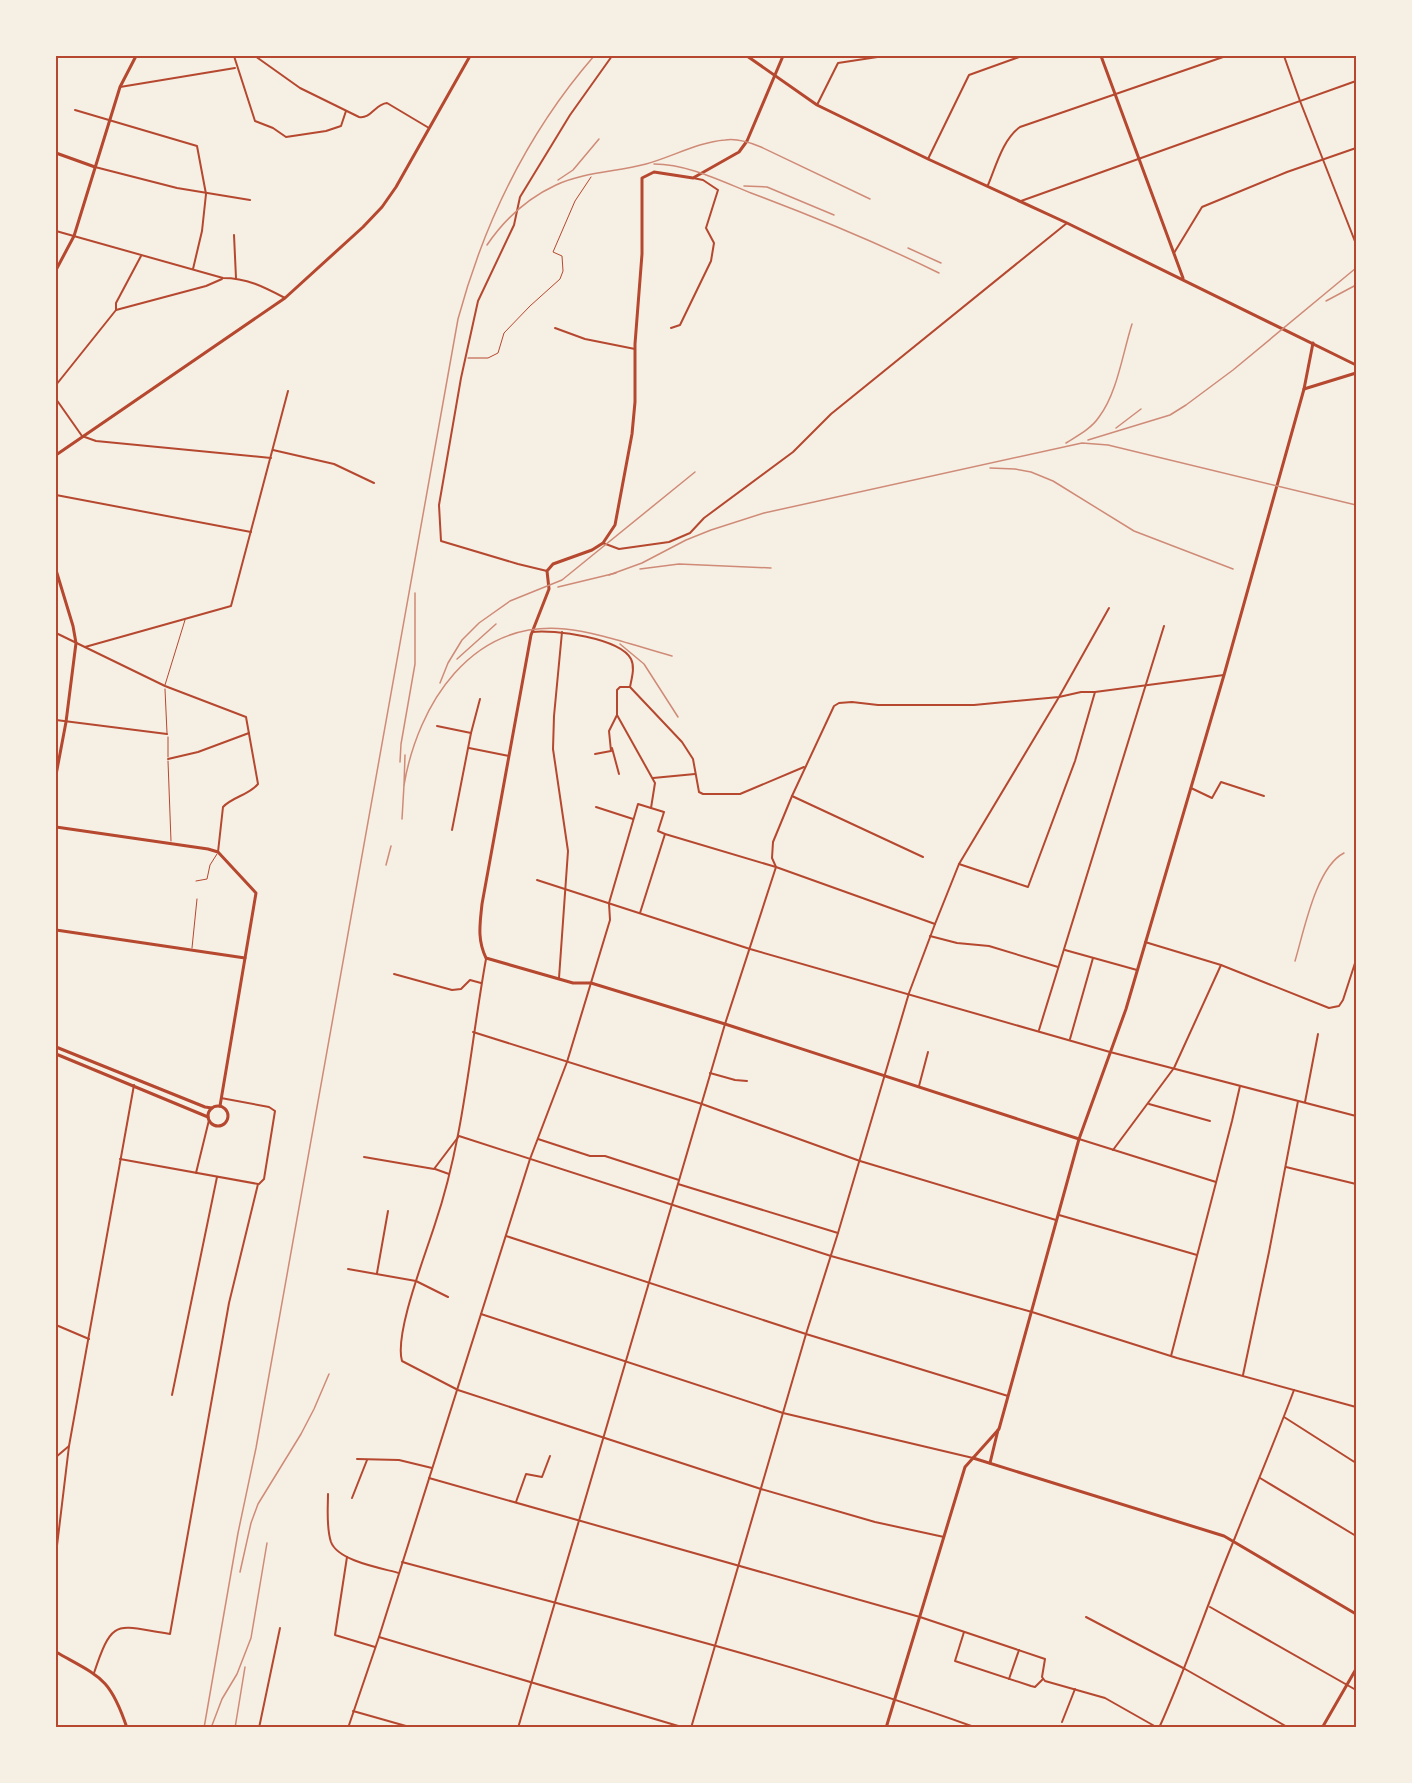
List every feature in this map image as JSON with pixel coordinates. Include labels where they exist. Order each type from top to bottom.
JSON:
[{"type":"street","points":[[56,270],[74,236],[108,121],[120,87],[136,56]]},
{"type":"street","points":[[234,56],[255,121],[273,128],[286,137],[326,131],[341,126],[346,111]]},
{"type":"street","points":[[255,56],[300,88],[346,111],[363,118],[382,104],[387,103],[429,128]]},
{"type":"street","points":[[56,455],[285,298],[363,227],[382,207],[406,170],[470,56]]},
{"type":"street","points":[[547,571],[441,541],[439,504],[478,301],[513,225],[520,197],[570,115],[612,56]]},
{"type":"street","points":[[747,56],[817,105],[1067,223],[1356,365]]},
{"type":"street","points":[[693,178],[744,147],[783,56]]},
{"type":"street","points":[[817,105],[838,63],[884,56]]},
{"type":"street","points":[[1002,56],[1004,62]]},
{"type":"street","points":[[928,159],[969,75],[1022,56]]},
{"type":"street","points":[[1101,56],[1183,280]]},
{"type":"street","points":[[987,186],[1013,132],[1020,127],[1226,56]]},
{"type":"street","points":[[1284,56],[1356,244]]},
{"type":"street","points":[[120,87],[236,68]]},
{"type":"street","points":[[1021,201],[1356,81]]},
{"type":"street","points":[[75,110],[197,146],[206,194],[202,231],[193,269]]},
{"type":"street","points":[[1174,253],[1202,207],[1356,148]]},
{"type":"street","points":[[56,153],[95,167],[206,194],[250,200]]},
{"type":"street","points":[[671,328],[680,325],[711,261],[714,243],[706,228],[718,190],[703,180],[654,172],[642,178],[642,254],[632,434],[615,525],[603,543],[592,550],[553,564],[547,571],[549,589],[532,634],[482,904],[479,935],[486,958],[459,1136],[436,1223],[416,1281],[402,1334],[402,1361],[458,1390],[603,1438],[761,1489],[875,1522],[944,1537]]},
{"type":"street","points":[[603,543],[619,549],[669,542],[690,533],[704,518],[793,452],[839,407],[1067,223]]},
{"type":"street","points":[[56,231],[223,278],[236,278],[260,285],[285,298]]},
{"type":"street","points":[[234,235],[236,278]]},
{"type":"street","points":[[116,310],[116,303],[141,254]]},
{"type":"street","points":[[56,385],[116,310],[206,286],[223,278]]},
{"type":"street","points":[[555,328],[585,339],[635,349]]},
{"type":"street","points":[[990,1464],[1079,1139],[1126,1009],[1224,675],[1304,389],[1313,343]]},
{"type":"street","points":[[1304,389],[1356,374]]},
{"type":"street","points":[[85,647],[231,606],[288,392]]},
{"type":"street","points":[[56,399],[82,436],[96,441],[124,446],[271,458]]},
{"type":"street","points":[[273,450],[334,464],[374,483]]},
{"type":"street","points":[[56,495],[250,532]]},
{"type":"street","points":[[56,570],[76,643],[66,722],[56,775]]},
{"type":"street","points":[[691,1728],[806,1334],[909,993],[930,936],[959,864],[1059,697],[1109,608]]},
{"type":"street","points":[[1039,1031],[1164,626]]},
{"type":"street","points":[[532,634],[562,632],[604,642],[622,650],[632,662],[630,687]]},
{"type":"street","points":[[559,979],[567,891],[568,851],[553,749],[555,697],[562,632]]},
{"type":"street","points":[[56,633],[165,686],[246,717],[258,784],[223,807],[218,852]]},
{"type":"street","points":[[518,1728],[725,1024],[776,867],[772,858],[773,842],[834,706],[838,703],[852,702],[878,705],[974,705],[1059,697],[1081,692],[1224,675]]},
{"type":"street","points":[[619,774],[608,737],[617,715],[617,690],[620,687],[630,687],[682,742],[693,759],[699,792],[703,794],[740,794],[806,766]]},
{"type":"street","points":[[959,864],[1028,888],[1075,761],[1095,692]]},
{"type":"street","points":[[452,830],[480,699]]},
{"type":"street","points":[[617,715],[653,778],[656,787],[651,808]]},
{"type":"street","points":[[56,720],[167,734]]},
{"type":"street","points":[[437,726],[471,733]]},
{"type":"street","points":[[168,759],[198,752],[249,733]]},
{"type":"street","points":[[595,754],[610,751],[612,747]]},
{"type":"street","points":[[469,748],[509,756]]},
{"type":"street","points":[[653,778],[695,774]]},
{"type":"street","points":[[1191,788],[1212,798],[1221,782],[1264,796]]},
{"type":"street","points":[[792,796],[923,856]]},
{"type":"street","points":[[348,1728],[379,1637],[530,1159],[567,1062],[610,920],[609,903],[638,804],[664,812],[658,831],[665,834],[776,867],[935,924]]},
{"type":"street","points":[[596,807],[633,819]]},
{"type":"street","points":[[56,827],[218,852],[255,893],[220,1106]]},
{"type":"street","points":[[640,914],[665,834]]},
{"type":"street","points":[[537,880],[750,949],[1110,1052],[1356,1116]]},
{"type":"street","points":[[56,930],[245,958]]},
{"type":"street","points":[[930,936],[957,943],[989,946],[1059,967]]},
{"type":"street","points":[[1145,942],[1221,965],[1333,1008],[1339,1006],[1343,1000],[1356,960]]},
{"type":"street","points":[[1064,950],[1137,970]]},
{"type":"street","points":[[486,958],[573,983],[591,983],[725,1024],[1216,1182]]},
{"type":"street","points":[[1069,1040],[1093,958]]},
{"type":"street","points":[[1113,1150],[1174,1068],[1221,965]]},
{"type":"street","points":[[394,974],[452,990],[461,989],[470,980],[482,983]]},
{"type":"street","points":[[473,1032],[702,1104],[860,1161],[1056,1220]]},
{"type":"street","points":[[1305,1103],[1318,1034]]},
{"type":"street","points":[[56,1047],[212,1108],[220,1106]]},
{"type":"street","points":[[919,1086],[928,1052]]},
{"type":"street","points":[[56,1054],[134,1085],[208,1119],[218,1126],[225,1124],[228,1113],[220,1106]]},
{"type":"street","points":[[711,1073],[747,1081]]},
{"type":"street","points":[[56,1554],[69,1446],[136,1079]]},
{"type":"street","points":[[1171,1356],[1240,1086]]},
{"type":"street","points":[[93,1674],[105,1640],[113,1631],[128,1627],[170,1634],[229,1303],[258,1184],[264,1179],[275,1112],[269,1107],[221,1098]]},
{"type":"street","points":[[1242,1376],[1298,1101]]},
{"type":"street","points":[[1149,1104],[1210,1121]]},
{"type":"street","points":[[196,1173],[212,1108]]},
{"type":"street","points":[[459,1136],[831,1256],[1032,1311],[1171,1356],[1356,1407]]},
{"type":"street","points":[[434,1169],[459,1136]]},
{"type":"street","points":[[537,1139],[591,1156],[605,1156],[838,1233]]},
{"type":"street","points":[[364,1157],[434,1169],[449,1174]]},
{"type":"street","points":[[120,1159],[258,1184]]},
{"type":"street","points":[[1286,1167],[1356,1184]]},
{"type":"street","points":[[172,1395],[217,1177]]},
{"type":"street","points":[[377,1273],[388,1210]]},
{"type":"street","points":[[1059,1215],[1197,1256]]},
{"type":"street","points":[[506,1236],[648,1284],[1008,1396]]},
{"type":"street","points":[[348,1269],[416,1281],[448,1297]]},
{"type":"street","points":[[482,1314],[783,1413],[973,1458],[1233,1541],[1356,1614]]},
{"type":"street","points":[[56,1325],[89,1339]]},
{"type":"street","points":[[1043,1679],[1105,1698],[1158,1728],[1185,1668],[1294,1390]]},
{"type":"street","points":[[1284,1417],[1356,1463]]},
{"type":"street","points":[[886,1728],[965,1467],[999,1429]]},
{"type":"street","points":[[56,1457],[69,1446]]},
{"type":"street","points":[[516,1503],[526,1474],[542,1477],[550,1456]]},
{"type":"street","points":[[357,1459],[399,1460],[432,1468]]},
{"type":"street","points":[[352,1498],[367,1460]]},
{"type":"street","points":[[429,1478],[920,1617],[1045,1659],[1043,1679],[1035,1687],[955,1661],[964,1632]]},
{"type":"street","points":[[1260,1478],[1356,1536]]},
{"type":"street","points":[[328,1494],[328,1530],[337,1552],[399,1573]]},
{"type":"street","points":[[56,1519],[59,1524]]},
{"type":"street","points":[[347,1557],[335,1635],[375,1647]]},
{"type":"street","points":[[402,1562],[714,1646],[894,1698],[976,1728]]},
{"type":"street","points":[[1209,1606],[1356,1690]]},
{"type":"street","points":[[1086,1617],[1185,1668],[1289,1728]]},
{"type":"street","points":[[259,1728],[280,1628]]},
{"type":"street","points":[[379,1637],[685,1728]]},
{"type":"street","points":[[1009,1678],[1019,1650]]},
{"type":"street","points":[[56,1652],[104,1680],[113,1691],[127,1728]]},
{"type":"street","points":[[1322,1728],[1356,1670]]},
{"type":"street","points":[[1062,1722],[1075,1689]]},
{"type":"street","points":[[353,1711],[413,1728]]},
{"type":"lane","points":[[466,358],[488,358],[498,353],[504,333],[560,279],[563,271],[562,256],[553,252],[575,201],[591,177]]},
{"type":"lane","points":[[171,843],[165,686],[186,618]]},
{"type":"lane","points":[[196,881],[207,879],[210,865],[218,852]]},
{"type":"lane","points":[[192,950],[197,898]]},
{"type":"railway","points":[[204,1728],[458,319],[481,248],[511,180],[549,116],[570,85],[594,56]]},
{"type":"railway","points":[[558,180],[573,170],[599,139]]},
{"type":"railway","points":[[487,245],[517,210],[556,185],[578,177],[646,164],[715,141],[743,141],[761,147],[870,199]]},
{"type":"railway","points":[[654,164],[679,167],[716,179],[846,231],[939,273]]},
{"type":"railway","points":[[744,186],[767,187],[834,215]]},
{"type":"railway","points":[[908,248],[941,263]]},
{"type":"railway","points":[[1088,440],[1170,415],[1186,405],[1233,370],[1356,268]]},
{"type":"railway","points":[[1326,301],[1356,285]]},
{"type":"railway","points":[[1066,443],[1092,425],[1105,408],[1115,385],[1132,324]]},
{"type":"railway","points":[[1116,428],[1141,409]]},
{"type":"railway","points":[[609,575],[642,563],[686,540],[764,513],[1082,443],[1108,445],[1356,505]]},
{"type":"railway","points":[[990,468],[1031,472],[1053,481],[1134,531],[1233,569]]},
{"type":"railway","points":[[440,683],[448,663],[462,640],[479,623],[510,601],[562,580],[695,472]]},
{"type":"railway","points":[[640,569],[679,564],[771,568]]},
{"type":"railway","points":[[558,587],[616,573]]},
{"type":"railway","points":[[400,762],[415,664],[415,593]]},
{"type":"railway","points":[[457,659],[496,624]]},
{"type":"railway","points":[[405,755],[404,785],[411,755],[422,725],[436,698],[454,673],[476,653],[502,638],[532,630],[565,629],[604,636],[672,656]]},
{"type":"railway","points":[[620,644],[644,664],[678,717]]},
{"type":"railway","points":[[402,819],[404,785]]},
{"type":"railway","points":[[386,865],[391,846]]},
{"type":"railway","points":[[1295,961],[1312,901],[1319,885],[1334,860],[1344,853]]},
{"type":"railway","points":[[240,1572],[251,1523],[258,1504],[301,1434],[329,1374]]},
{"type":"railway","points":[[211,1728],[222,1699],[237,1674],[251,1638],[267,1543]]},
{"type":"railway","points":[[235,1728],[245,1667]]}]
